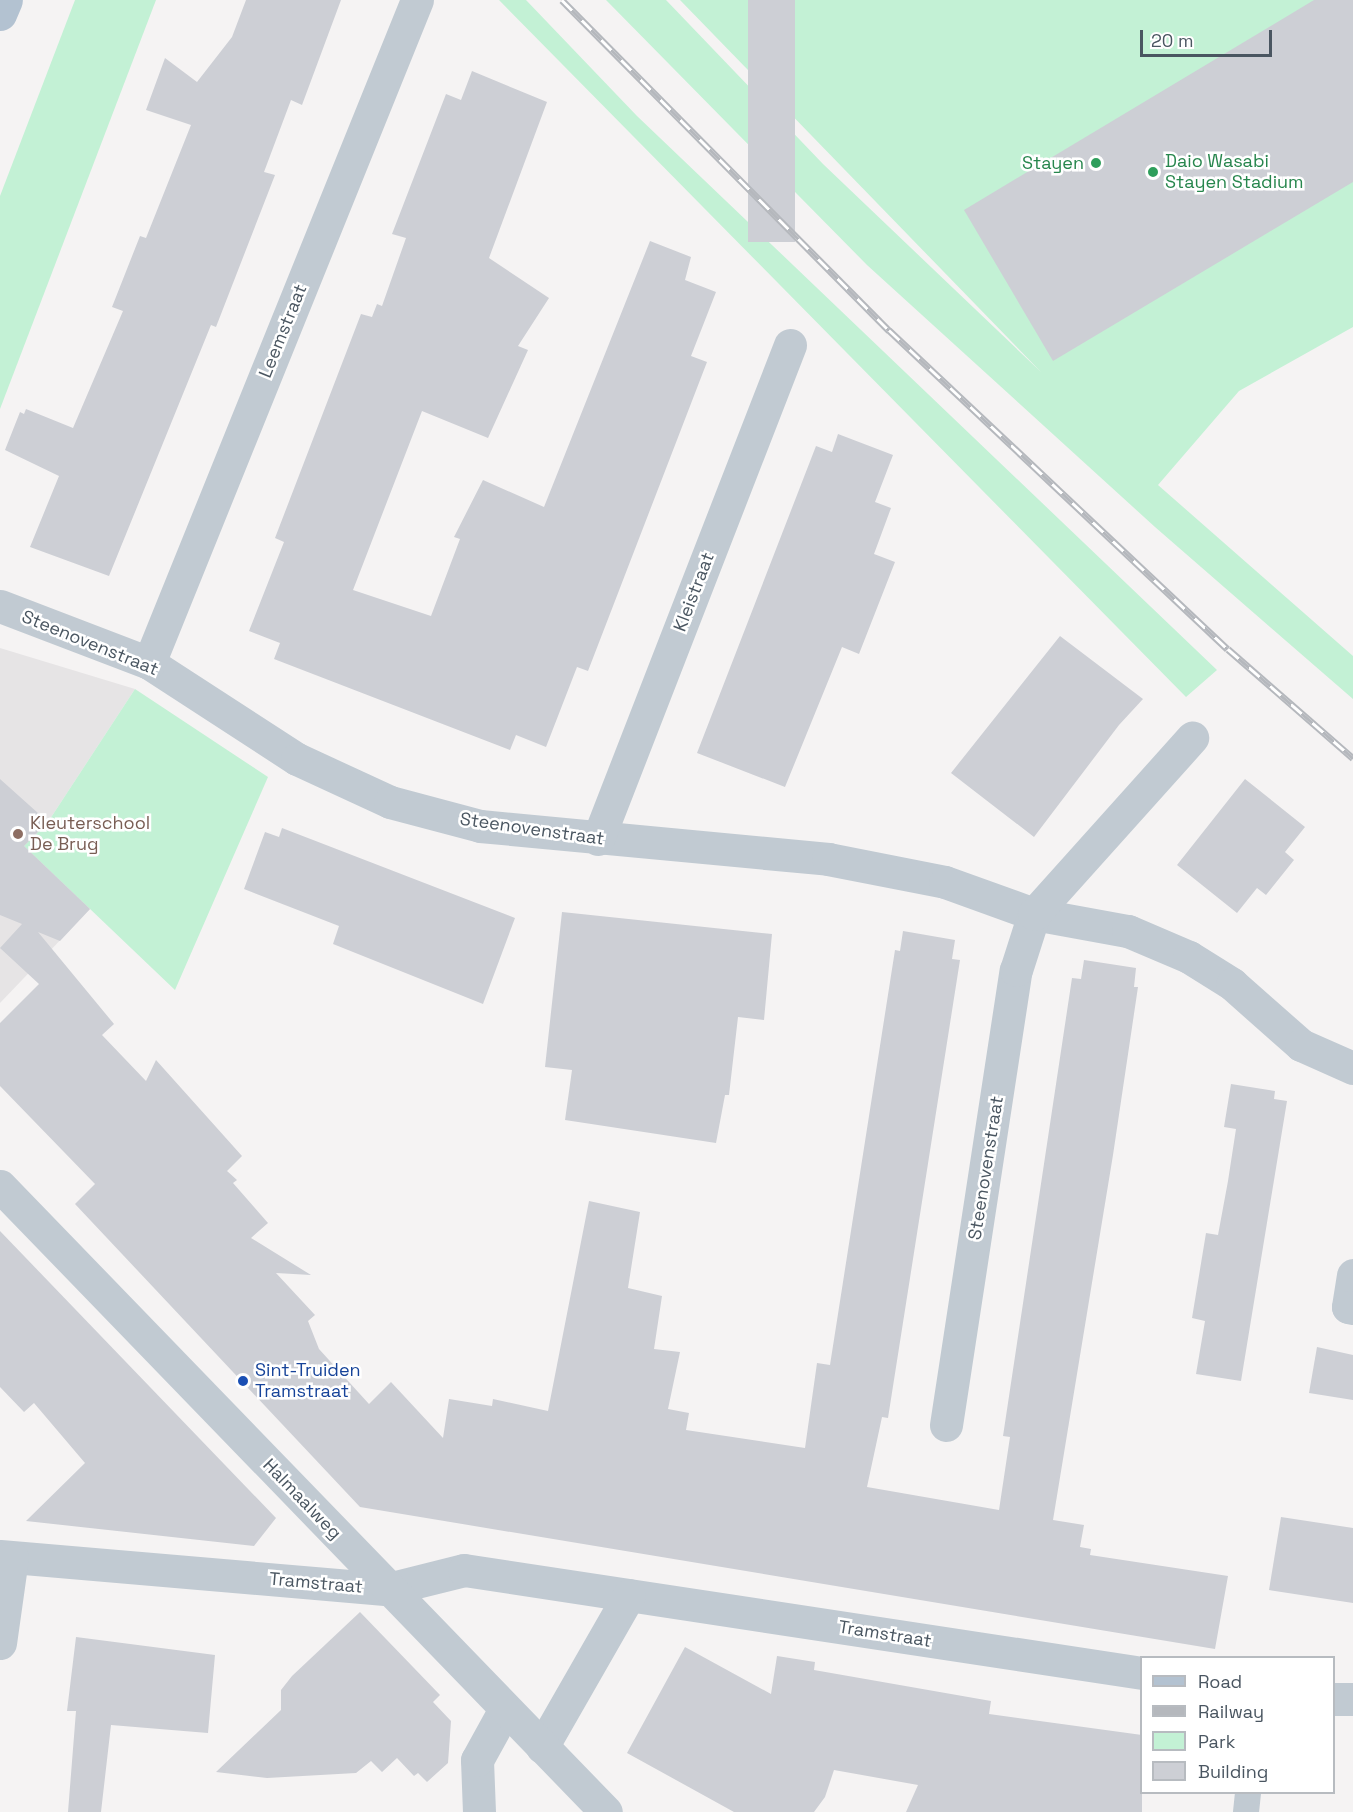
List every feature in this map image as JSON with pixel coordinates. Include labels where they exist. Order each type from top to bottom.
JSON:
[{"type":"main road","points":[[0,14],[6,0]]},
{"type":"street","name":"Leemstraat","points":[[149,663],[417,0]]},
{"type":"street","name":"Kleistraat","points":[[598,839],[790,345]]},
{"type":"street","name":"Steenovenstraat","points":[[0,606],[149,663],[297,759],[390,802],[480,826],[598,839],[828,859],[945,882],[1034,914],[1128,931],[1189,957],[1232,984],[1301,1046],[1353,1068]]},
{"type":"street","name":"Steenovenstraat","points":[[946,1425],[1016,970],[1034,914],[1192,738]]},
{"type":"street","name":"Halmaalweg","points":[[0,1186],[606,1812]]},
{"type":"street","points":[[1353,1275],[1348,1307],[1353,1308]]},
{"type":"street","name":"Tramstraat","points":[[6,1557],[388,1589],[464,1570],[1140,1673]]},
{"type":"street","points":[[0,1643],[6,1557]]},
{"type":"street","points":[[542,1747],[629,1595]]},
{"type":"street","points":[[1335,1699],[1353,1699]]},
{"type":"street","points":[[479,1812],[477,1760],[505,1709]]},
{"type":"lane","points":[[0,26],[24,0]]},
{"type":"lane","points":[[1246,1812],[1248,1794]]},
{"type":"shaded area","name":"Kleuterschool De Brug","points":[[0,648],[135,689],[48,822],[90,909],[0,1003]]},
{"type":"green space","points":[[75,0],[156,0],[0,409],[0,196]]},
{"type":"green space","points":[[499,0],[526,0],[637,116],[1217,670],[1186,697]]},
{"type":"green space","name":"Stayen","points":[[606,0],[666,0],[823,164],[1041,372],[680,0],[1353,0],[1353,327],[1239,391],[1158,485],[1353,656],[1353,699],[1155,527],[867,265]]},
{"type":"green space","points":[[135,689],[268,777],[175,990],[24,846],[48,822]]},
{"type":"building","points":[[246,0],[341,0],[302,105],[291,100],[264,172],[275,175],[216,327],[211,325],[109,576],[30,547],[59,476],[5,450],[20,412],[24,414],[26,409],[73,428],[123,311],[112,307],[140,236],[146,238],[191,125],[146,110],[165,58],[197,82],[232,37]]},
{"type":"building","points":[[748,0],[795,0],[795,242],[748,242]]},
{"type":"building","points":[[1314,0],[1353,0],[1353,182],[1053,361],[964,210]]},
{"type":"building","points":[[472,71],[547,102],[489,258],[549,298],[518,346],[528,350],[488,438],[422,411],[353,590],[431,616],[460,539],[454,537],[483,480],[544,507],[650,241],[691,257],[685,280],[716,292],[691,356],[707,362],[588,671],[577,667],[546,747],[516,735],[510,750],[274,659],[280,643],[249,631],[284,542],[275,538],[361,314],[372,317],[377,304],[382,306],[406,238],[392,234],[446,94],[461,100]]},
{"type":"building","points":[[838,434],[893,455],[875,502],[891,508],[874,554],[895,562],[859,654],[842,647],[785,787],[697,753],[816,446],[832,452]]},
{"type":"building","points":[[1060,636],[1143,699],[1119,725],[1034,837],[951,773]]},
{"type":"building","points":[[0,779],[48,822],[24,846],[90,909],[60,941],[38,932],[114,1024],[102,1035],[146,1081],[156,1060],[242,1156],[227,1171],[237,1180],[233,1183],[268,1223],[251,1238],[311,1275],[276,1273],[315,1315],[308,1321],[319,1349],[369,1404],[391,1382],[443,1438],[449,1399],[492,1406],[493,1399],[548,1411],[589,1201],[640,1212],[628,1288],[662,1296],[654,1349],[680,1352],[668,1409],[689,1413],[686,1430],[805,1448],[817,1363],[830,1365],[895,950],[900,951],[903,931],[955,940],[952,959],[960,960],[888,1418],[882,1417],[867,1487],[999,1510],[1010,1437],[1003,1436],[1072,978],[1081,979],[1084,960],[1136,968],[1134,987],[1138,987],[1113,1155],[1053,1520],[1084,1525],[1080,1547],[1091,1549],[1090,1555],[1228,1576],[1215,1649],[360,1507],[75,1204],[95,1184],[0,1086],[0,1023],[39,984],[0,948],[22,924],[0,915]]},
{"type":"building","points":[[1245,779],[1305,827],[1285,852],[1294,860],[1266,895],[1257,888],[1237,913],[1177,865]]},
{"type":"building","points":[[282,828],[515,918],[483,1004],[333,944],[339,926],[244,889],[265,832],[279,837]]},
{"type":"building","points":[[562,912],[772,934],[764,1020],[738,1017],[729,1095],[725,1095],[716,1143],[565,1120],[572,1070],[545,1067]]},
{"type":"building","points":[[1231,1084],[1275,1091],[1274,1099],[1287,1101],[1241,1381],[1196,1374],[1205,1321],[1192,1318],[1206,1233],[1218,1235],[1228,1181],[1236,1129],[1224,1127]]},
{"type":"building","points":[[0,1231],[276,1518],[254,1546],[26,1521],[85,1463],[34,1403],[24,1412],[0,1387]]},
{"type":"building","points":[[1317,1347],[1353,1355],[1353,1400],[1309,1393]]},
{"type":"building","points":[[1281,1517],[1353,1528],[1353,1603],[1269,1590]]},
{"type":"building","points":[[360,1612],[440,1695],[433,1702],[451,1721],[448,1763],[427,1782],[418,1773],[414,1776],[397,1758],[382,1772],[371,1761],[356,1773],[267,1778],[216,1772],[281,1710],[281,1690],[292,1676]]},
{"type":"building","points":[[76,1637],[215,1655],[208,1733],[111,1725],[101,1812],[68,1812],[76,1711],[67,1711]]},
{"type":"building","points":[[685,1647],[771,1694],[777,1656],[815,1662],[814,1670],[991,1701],[989,1714],[1140,1735],[1142,1812],[906,1812],[918,1785],[834,1770],[825,1797],[814,1812],[734,1812],[627,1753]]},
{"type":"railway","points":[[562,0],[889,330],[1228,649],[1353,758]]},
{"type":"place","name":"Stayen","points":[[1096,163]]},
{"type":"place","name":"Daio Wasabi Stayen Stadium","points":[[1153,172]]},
{"type":"place","name":"Kleuterschool De Brug","points":[[18,834]]},
{"type":"place","name":"Sint-Truiden Tramstraat","points":[[243,1381]]}]
